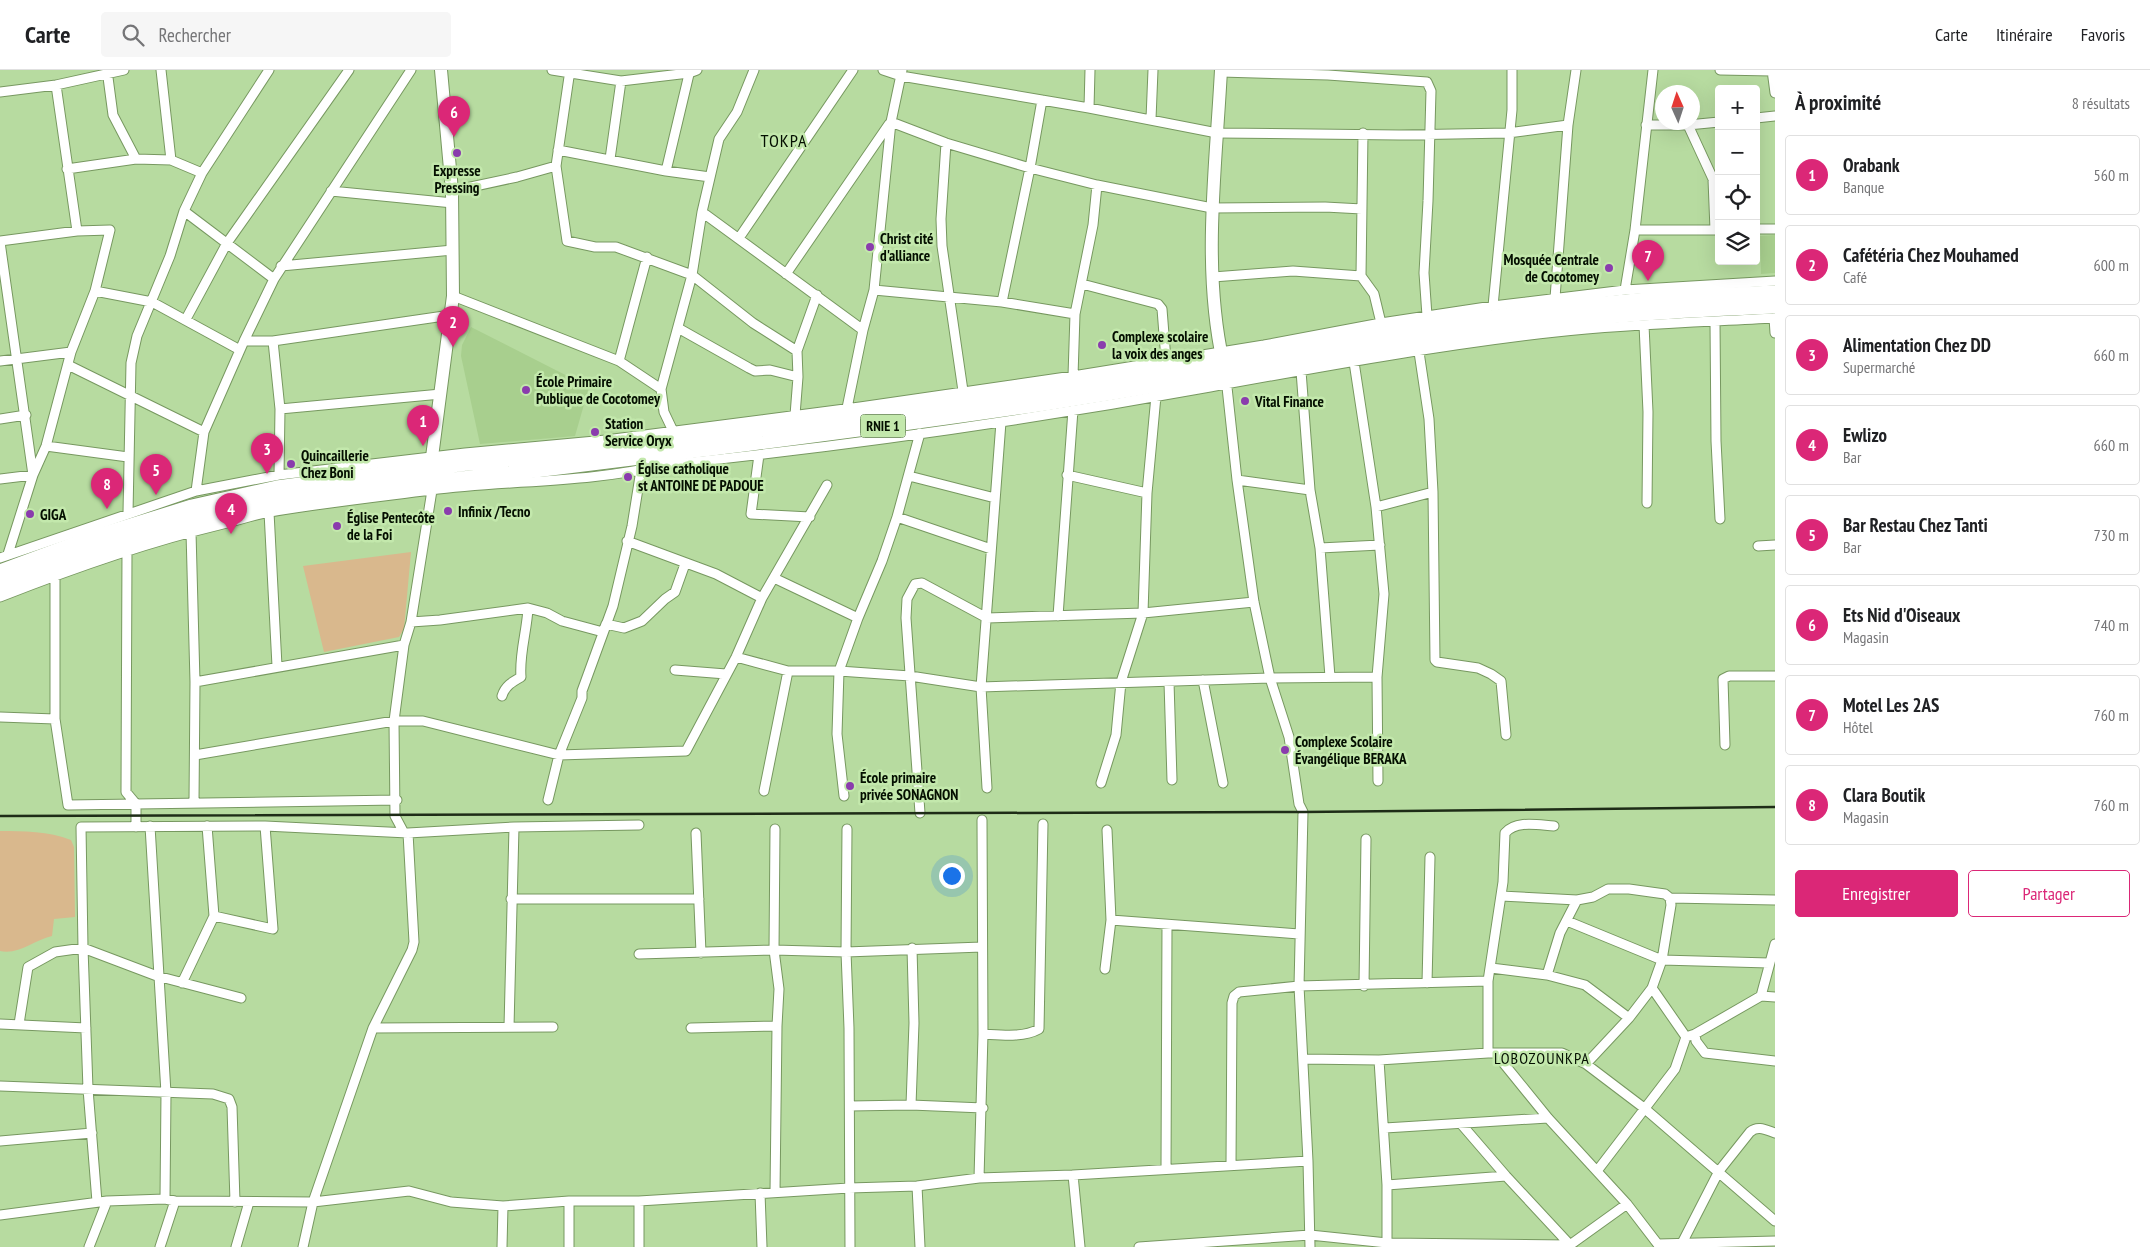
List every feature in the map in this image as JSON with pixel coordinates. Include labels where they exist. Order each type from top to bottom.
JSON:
[{"type":"highway","name":"RNIE 1","points":[[0,586],[92,552],[196,521],[277,502],[433,486],[862,429],[1224,368],[1438,325],[1571,306],[1680,297],[1775,293]]},
{"type":"highway","name":"RNIE 1","points":[[0,572],[89,539],[192,508],[277,488],[432,462],[607,450],[1224,368],[1572,319],[1627,314],[1775,314]]},
{"type":"main road","points":[[433,486],[432,462],[453,296],[453,197],[441,70]]},
{"type":"main road","points":[[1221,71],[1212,208],[1213,277],[1224,368]]},
{"type":"street","points":[[0,92],[56,85],[107,71],[124,70]]},
{"type":"street","points":[[161,70],[171,160]]},
{"type":"street","points":[[128,513],[130,394],[133,350],[137,336],[170,256],[184,211],[202,173],[269,70]]},
{"type":"street","points":[[186,319],[227,243],[349,70]]},
{"type":"street","points":[[196,491],[204,432],[244,340],[274,279],[411,70]]},
{"type":"street","points":[[552,70],[621,81],[692,71],[666,171]]},
{"type":"street","points":[[673,430],[664,412],[661,389],[692,275],[702,212],[719,139],[737,112],[754,70]]},
{"type":"street","points":[[739,238],[853,70]]},
{"type":"street","points":[[883,70],[1151,119],[1217,133],[1508,133],[1568,125]]},
{"type":"street","points":[[1090,70],[1090,108]]},
{"type":"street","points":[[1151,119],[1153,70]]},
{"type":"street","points":[[1493,306],[1508,133],[1512,110],[1512,70]]},
{"type":"street","points":[[1555,298],[1568,125],[1576,70]]},
{"type":"street","points":[[1625,290],[1635,230],[1653,70]]},
{"type":"street","points":[[1720,70],[1772,70],[1775,93]]},
{"type":"street","points":[[107,71],[112,116],[136,160]]},
{"type":"street","points":[[1221,71],[1399,75],[1426,82],[1431,91],[1424,273],[1427,316]]},
{"type":"street","points":[[569,72],[556,166],[568,241],[595,246],[616,247],[692,275],[753,323],[797,351]]},
{"type":"street","points":[[847,408],[863,330],[874,290],[891,122],[902,73]]},
{"type":"street","points":[[610,159],[621,81]]},
{"type":"street","points":[[56,85],[77,230]]},
{"type":"street","points":[[1002,302],[1042,100]]},
{"type":"street","points":[[1760,118],[1775,116]]},
{"type":"street","points":[[786,274],[891,122]]},
{"type":"street","points":[[891,122],[946,143],[1030,168],[1097,185],[1212,208],[1325,207],[1362,209]]},
{"type":"street","points":[[1700,124],[1715,122]]},
{"type":"street","points":[[1646,124],[1655,124]]},
{"type":"street","points":[[1690,130],[1713,179],[1716,220]]},
{"type":"street","points":[[1363,133],[1361,276],[1374,294],[1381,323]]},
{"type":"street","points":[[946,143],[941,219],[949,297],[963,391]]},
{"type":"street","points":[[558,150],[666,171],[710,177]]},
{"type":"street","points":[[67,169],[136,160],[171,160],[202,173]]},
{"type":"street","points":[[331,191],[453,197],[556,166]]},
{"type":"street","points":[[1073,376],[1074,314],[1082,284],[1093,224],[1097,185]]},
{"type":"street","points":[[184,211],[274,279]]},
{"type":"street","points":[[702,212],[863,330]]},
{"type":"street","points":[[1760,230],[1775,229]]},
{"type":"street","points":[[4,556],[33,475],[46,446],[71,352],[95,291],[110,230],[77,230],[0,242],[4,302],[17,358],[33,475]]},
{"type":"street","points":[[1635,230],[1715,230]]},
{"type":"street","points":[[281,266],[453,250]]},
{"type":"street","points":[[619,361],[647,257]]},
{"type":"street","points":[[1213,277],[1293,271],[1361,276]]},
{"type":"street","points":[[0,597],[127,551],[269,512],[433,486],[641,470],[664,465],[759,455],[1001,422],[1156,396],[1224,368],[1381,323],[1493,306],[1625,290],[1775,281]]},
{"type":"street","points":[[1082,284],[1158,304],[1162,309],[1166,360]]},
{"type":"street","points":[[874,290],[1002,302],[1074,314]]},
{"type":"street","points":[[95,291],[152,302],[240,350]]},
{"type":"street","points":[[795,415],[798,377],[797,351],[817,295]]},
{"type":"street","points":[[453,296],[619,361],[661,389]]},
{"type":"street","points":[[4,556],[196,491],[279,475],[432,462],[606,440],[1073,376],[1166,360],[1224,368],[1301,371],[1556,332],[1715,322],[1775,314],[1775,333]]},
{"type":"street","points":[[244,340],[273,341],[451,315]]},
{"type":"street","points":[[1715,322],[1716,441],[1720,519]]},
{"type":"street","points":[[1644,325],[1648,412],[1647,503]]},
{"type":"street","points":[[678,328],[755,371],[770,370],[798,377]]},
{"type":"street","points":[[273,341],[280,409],[279,475]]},
{"type":"street","points":[[0,361],[71,352]]},
{"type":"street","points":[[1419,352],[1428,419],[1433,492],[1435,660],[1437,662],[1486,671],[1501,681],[1506,735]]},
{"type":"street","points":[[1354,362],[1376,508],[1384,594],[1377,677],[1378,781]]},
{"type":"street","points":[[68,365],[204,432]]},
{"type":"street","points":[[1224,368],[1254,602],[1270,678],[1289,737],[1299,804],[1303,812],[1299,934],[1310,1247]]},
{"type":"street","points":[[1301,371],[1310,490],[1320,548],[1330,677]]},
{"type":"street","points":[[280,409],[440,394]]},
{"type":"street","points":[[1101,783],[1116,735],[1121,682],[1143,613],[1147,493],[1156,396]]},
{"type":"street","points":[[1058,616],[1073,410]]},
{"type":"street","points":[[0,419],[26,415]]},
{"type":"street","points":[[987,788],[981,687],[1001,422]]},
{"type":"street","points":[[844,796],[837,734],[839,671],[897,517],[920,433]]},
{"type":"street","points":[[46,446],[128,457]]},
{"type":"street","points":[[759,455],[751,514],[810,517]]},
{"type":"street","points":[[548,800],[559,755],[582,698],[582,691],[613,606],[632,526],[641,470]]},
{"type":"street","points":[[0,479],[33,475]]},
{"type":"street","points":[[1067,475],[1147,493]]},
{"type":"street","points":[[909,476],[995,498]]},
{"type":"street","points":[[1237,480],[1310,490]]},
{"type":"street","points":[[195,755],[394,721],[423,721],[559,755],[686,751],[736,658],[762,598],[827,485]]},
{"type":"street","points":[[303,1247],[313,1202],[373,1028],[410,955],[414,942],[406,832],[395,816],[397,800],[394,721],[404,645],[411,622],[433,486]]},
{"type":"street","points":[[1376,508],[1433,492]]},
{"type":"street","points":[[269,512],[277,666]]},
{"type":"street","points":[[897,517],[991,549]]},
{"type":"street","points":[[191,532],[195,682],[194,802]]},
{"type":"street","points":[[627,541],[716,574],[762,598]]},
{"type":"street","points":[[1320,548],[1380,545]]},
{"type":"street","points":[[1758,546],[1775,546]]},
{"type":"street","points":[[127,551],[126,792],[136,804],[136,827]]},
{"type":"street","points":[[602,632],[606,624],[624,628],[642,621],[675,592],[685,564]]},
{"type":"street","points":[[55,576],[55,719],[68,805],[397,800]]},
{"type":"street","points":[[774,578],[858,618]]},
{"type":"street","points":[[920,813],[910,676],[907,599],[915,584],[922,583],[987,618],[1143,613],[1254,602]]},
{"type":"street","points":[[411,622],[528,608],[546,613],[562,621],[602,632]]},
{"type":"street","points":[[502,696],[504,689],[521,677],[520,665],[528,608]]},
{"type":"street","points":[[195,682],[404,645]]},
{"type":"street","points":[[736,658],[788,671],[839,671],[910,676],[981,687],[1270,678],[1377,677]]},
{"type":"street","points":[[675,670],[726,674]]},
{"type":"street","points":[[764,791],[788,671]]},
{"type":"street","points":[[1725,744],[1723,679],[1729,676],[1775,676]]},
{"type":"street","points":[[1203,680],[1223,783]]},
{"type":"street","points":[[1169,682],[1172,780]]},
{"type":"street","points":[[0,717],[55,719]]},
{"type":"street","points":[[979,1178],[984,1034],[982,820]]},
{"type":"street","points":[[984,1034],[1032,1033],[1039,1029],[1042,824]]},
{"type":"street","points":[[1554,826],[1518,824],[1509,828],[1505,833],[1501,896],[1488,982],[1492,1054],[1627,1204],[1659,1246],[1775,1241]]},
{"type":"street","points":[[89,1247],[102,1202],[88,1089],[81,827],[264,826],[406,832],[514,827],[639,825]]},
{"type":"street","points":[[150,826],[157,976],[166,1093],[165,1199]]},
{"type":"street","points":[[182,983],[214,916],[207,826]]},
{"type":"street","points":[[214,916],[273,929],[264,826]]},
{"type":"street","points":[[509,1026],[514,827]]},
{"type":"street","points":[[775,829],[774,950],[779,988],[775,1192]]},
{"type":"street","points":[[847,829],[846,952],[850,1106],[850,1247]]},
{"type":"street","points":[[1105,970],[1111,920],[1107,830]]},
{"type":"street","points":[[696,833],[701,953]]},
{"type":"street","points":[[1364,986],[1366,840]]},
{"type":"street","points":[[1427,983],[1430,857]]},
{"type":"street","points":[[1501,896],[1577,900],[1593,897],[1608,889],[1629,889],[1665,894],[1670,898],[1775,900]]},
{"type":"street","points":[[1586,1064],[1629,1018],[1652,988],[1662,960],[1671,905],[1670,898]]},
{"type":"street","points":[[511,899],[699,899]]},
{"type":"street","points":[[1547,975],[1560,933],[1577,900]]},
{"type":"street","points":[[1111,920],[1299,934]]},
{"type":"street","points":[[1567,921],[1662,960],[1769,963]]},
{"type":"street","points":[[1166,1169],[1167,925]]},
{"type":"street","points":[[1761,996],[1775,944]]},
{"type":"street","points":[[639,954],[774,950],[846,952],[912,948],[982,947]]},
{"type":"street","points":[[19,1024],[28,967],[55,952],[83,948],[157,976],[241,998]]},
{"type":"street","points":[[911,1105],[914,1023],[912,948]]},
{"type":"street","points":[[1491,968],[1547,975],[1585,985],[1629,1018]]},
{"type":"street","points":[[1231,1166],[1234,996],[1239,992],[1300,986],[1488,982]]},
{"type":"street","points":[[1652,988],[1705,1053],[1775,1061]]},
{"type":"street","points":[[1597,1171],[1675,1069],[1690,1035],[1761,996],[1775,997]]},
{"type":"street","points":[[0,1024],[86,1028]]},
{"type":"street","points":[[690,1028],[777,1026]]},
{"type":"street","points":[[373,1028],[552,1027]]},
{"type":"street","points":[[1303,1059],[1379,1060],[1492,1054],[1562,1053],[1586,1064],[1644,1108],[1775,1221]]},
{"type":"street","points":[[1379,1060],[1385,1128],[1387,1242]]},
{"type":"street","points":[[0,1086],[213,1094],[229,1099],[232,1107],[235,1202]]},
{"type":"street","points":[[850,1106],[911,1105],[982,1108]]},
{"type":"street","points":[[1385,1128],[1462,1125],[1548,1118]]},
{"type":"street","points":[[1462,1125],[1571,1246]]},
{"type":"street","points":[[1680,1246],[1719,1172],[1754,1128],[1775,1133]]},
{"type":"street","points":[[0,1141],[92,1133]]},
{"type":"street","points":[[0,1215],[102,1202],[165,1199],[175,1201],[313,1202],[409,1191],[451,1202],[503,1206],[569,1201],[639,1201],[849,1188],[917,1186],[979,1178],[1074,1175],[1308,1161]]},
{"type":"street","points":[[1074,1175],[1080,1247]]},
{"type":"street","points":[[1387,1184],[1506,1176]]},
{"type":"street","points":[[917,1186],[920,1247]]},
{"type":"street","points":[[760,1193],[762,1247]]},
{"type":"street","points":[[160,1247],[175,1201]]},
{"type":"street","points":[[569,1201],[569,1247]]},
{"type":"street","points":[[639,1201],[639,1247]]},
{"type":"street","points":[[236,1247],[249,1202]]},
{"type":"street","points":[[1139,1247],[1310,1235],[1445,1246],[1571,1246],[1627,1204]]},
{"type":"street","points":[[502,1247],[503,1206]]},
{"type":"street","points":[[1261,1247],[1264,1237]]},
{"type":"shaded area","points":[[1775,235],[1775,273],[1761,274],[1760,236]]},
{"type":"shaded area","points":[[471,327],[589,387],[575,436],[480,444],[461,356],[462,345]]},
{"type":"shaded area","points":[[411,552],[404,629],[399,637],[324,652],[303,566]]},
{"type":"shaded area","points":[[0,831],[45,833],[71,840],[74,847],[75,917],[54,919],[52,936],[20,949],[7,952],[0,951]]},
{"type":"railway","points":[[0,816],[1303,812],[1775,807]]},
{"type":"place","name":"Ets Nid d'Oiseaux","points":[[454,137]]},
{"type":"place","name":"Expresse Pressing","points":[[457,153]]},
{"type":"place","name":"Christ cité d'alliance","points":[[870,247]]},
{"type":"place","name":"Mosquée Centrale de Cocotomey","points":[[1609,268]]},
{"type":"place","name":"Motel Les 2AS","points":[[1648,281]]},
{"type":"place","name":"Complexe scolaire la voix des anges","points":[[1102,345]]},
{"type":"place","name":"Cafétéria Chez Mouhamed","points":[[453,347]]},
{"type":"place","name":"École Primaire Publique de Cocotomey","points":[[526,390]]},
{"type":"place","name":"Vital Finance","points":[[1245,401]]},
{"type":"place","name":"Station Service Oryx","points":[[595,432]]},
{"type":"place","name":"Orabank","points":[[423,446]]},
{"type":"place","name":"Quincaillerie Chez Boni","points":[[291,464]]},
{"type":"place","name":"Alimentation Chez DD","points":[[267,474]]},
{"type":"place","name":"Église catholique st ANTOINE DE PADOUE","points":[[628,477]]},
{"type":"place","name":"Bar Restau Chez Tanti","points":[[156,495]]},
{"type":"place","name":"Clara Boutik","points":[[107,509]]},
{"type":"place","name":"Infinix /Tecno","points":[[448,511]]},
{"type":"place","name":"GIGA","points":[[30,514]]},
{"type":"place","name":"Église Pentecôte de la Foi","points":[[337,526]]},
{"type":"place","name":"Ewlizo","points":[[231,534]]},
{"type":"place","name":"Complexe Scolaire Évangélique BERAKA","points":[[1285,750]]},
{"type":"place","name":"École primaire privée SONAGNON","points":[[850,786]]},
{"type":"district","name":"TOKPA","points":[[784,140]]},
{"type":"district","name":"LOBOZOUNKPA","points":[[1542,1058]]}]
